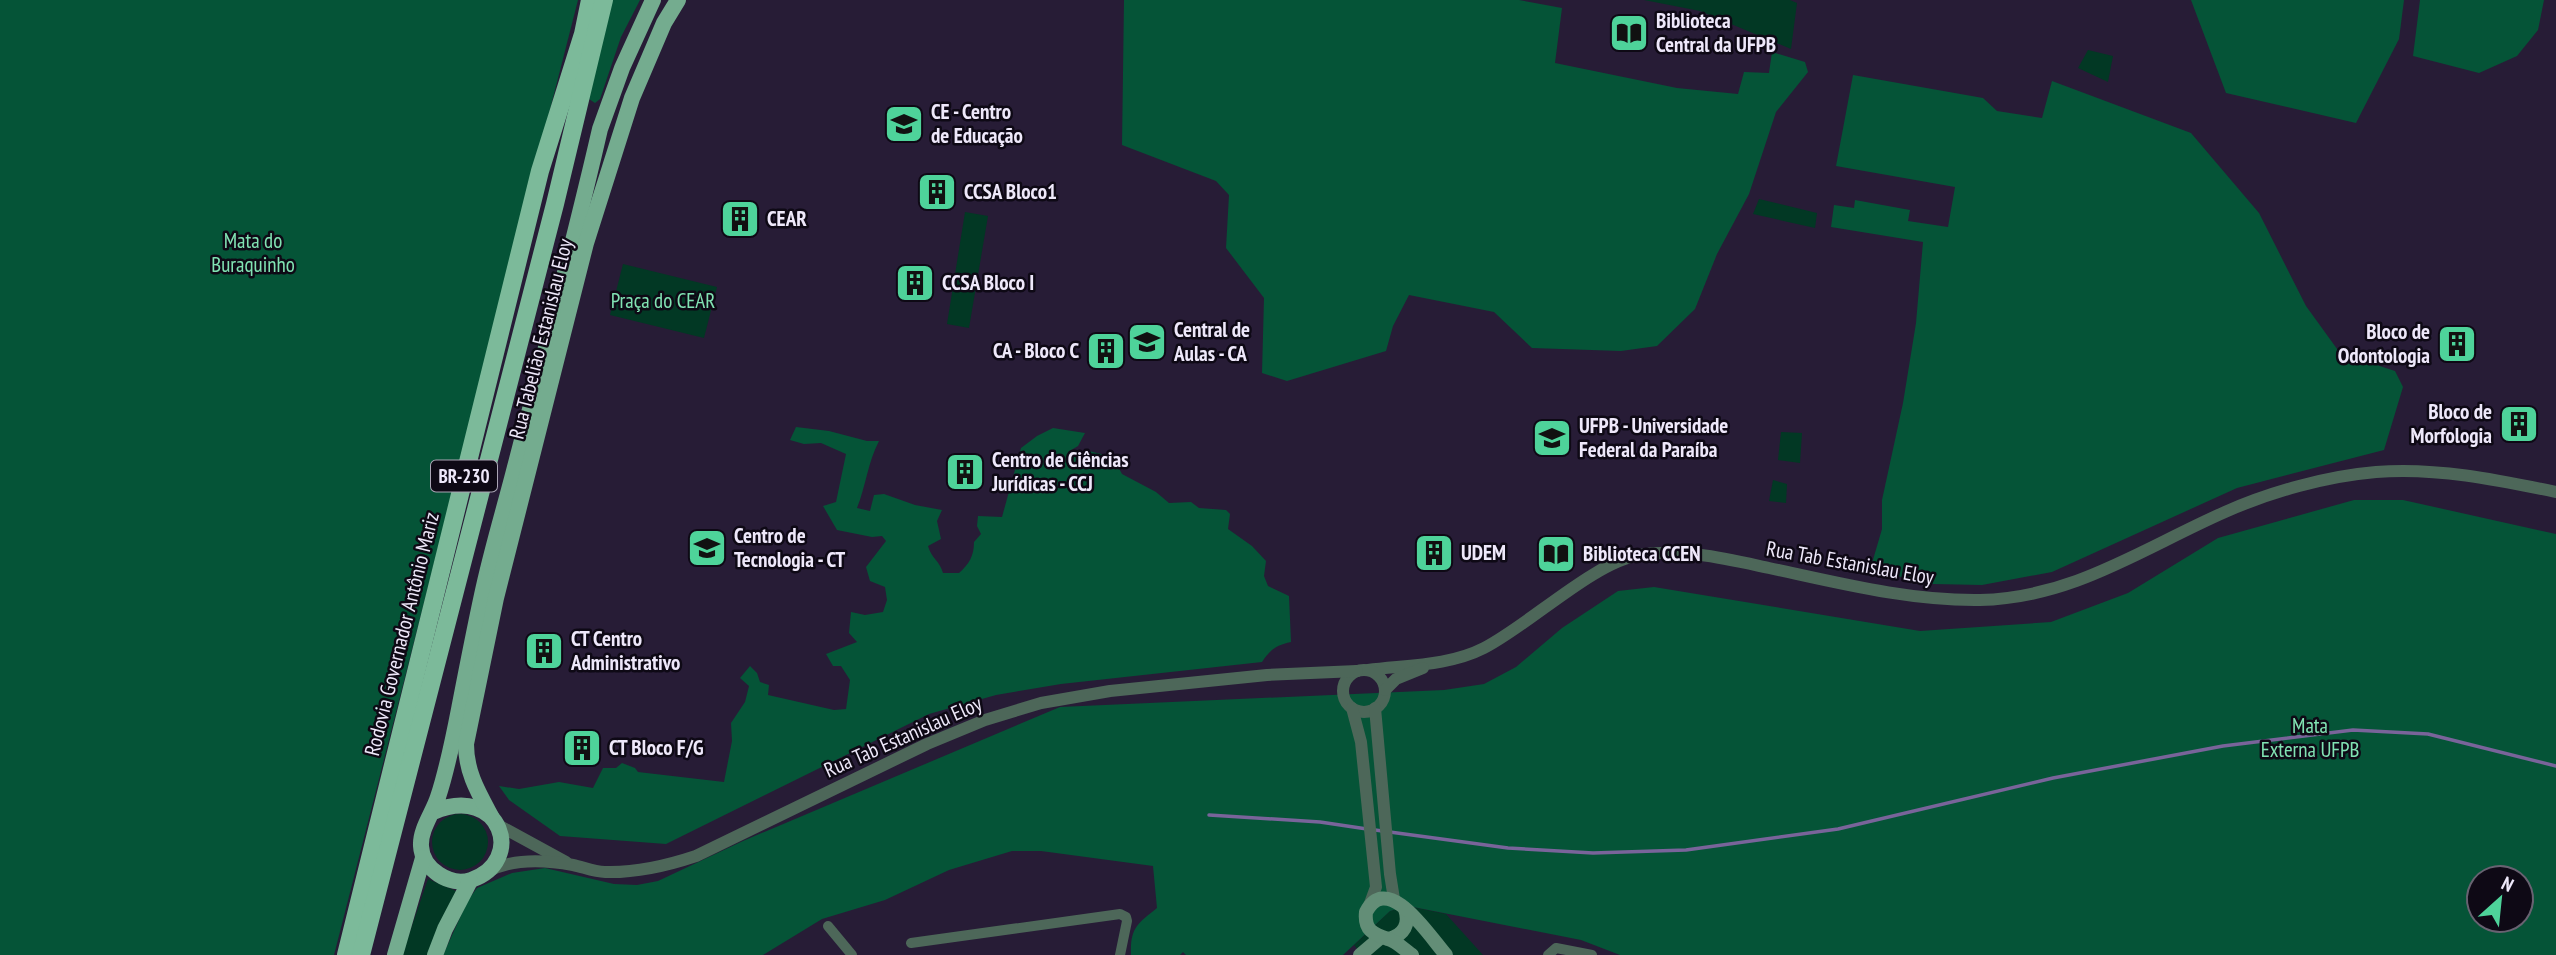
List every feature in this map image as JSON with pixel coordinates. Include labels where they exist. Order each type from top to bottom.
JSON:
[{"type":"highway","name":"Rodovia Governador Antônio Mariz","points":[[346,955],[540,172],[583,34],[590,0]]},
{"type":"highway","name":"Rodovia Governador Antônio Mariz","points":[[361,955],[552,218],[604,0]]},
{"type":"main road","name":"Rua Tabelião Estanislau Eloy","points":[[433,813],[453,740],[482,594],[600,129],[622,68],[653,0]]},
{"type":"main road","name":"Rua Tabelião Estanislau Eloy","points":[[495,822],[474,785],[466,762],[466,744],[496,598],[586,243],[632,98],[664,23],[678,0]]},
{"type":"main road","points":[[395,955],[423,858],[423,834],[433,813],[453,805],[465,804],[476,807],[495,822],[501,836],[498,857],[477,877],[445,929],[435,955]]},
{"type":"main road","points":[[423,858],[437,874],[448,879],[477,877]]},
{"type":"main road","points":[[1361,953],[1367,917],[1381,898],[1400,904],[1446,955]]},
{"type":"main road","points":[[1361,953],[1384,938],[1401,934],[1407,922],[1400,904]]},
{"type":"main road","points":[[1367,917],[1384,938],[1412,955]]},
{"type":"street","name":"Rua Tab Estanislau Eloy","points":[[1385,690],[1396,679],[1436,662],[1482,649],[1593,576],[1636,555],[1693,553],[1871,590],[1930,598],[1982,600],[2072,584],[2115,567],[2226,511],[2286,489],[2312,484],[2376,472],[2430,473],[2496,480],[2556,492]]},
{"type":"street","name":"Rua Tab Estanislau Eloy","points":[[477,877],[498,866],[520,863],[547,862],[601,872],[665,866],[696,856],[927,744],[985,720],[1041,703],[1110,691],[1305,673],[1363,671],[1436,662]]},
{"type":"street","points":[[1352,708],[1364,712],[1375,708],[1383,700],[1385,690],[1381,679],[1363,671],[1348,677],[1343,687],[1361,742],[1375,876],[1376,887],[1367,917]]},
{"type":"street","name":"Rua Tab Estanislau Eloy","points":[[1305,673],[1330,679],[1343,687]]},
{"type":"street","points":[[1375,708],[1390,874],[1400,904]]},
{"type":"street","name":"Rua Tab Estanislau Eloy","points":[[495,822],[573,865]]},
{"type":"street","points":[[911,943],[1120,914],[1126,917],[1127,921],[1121,955]]},
{"type":"street","points":[[828,926],[852,955]]},
{"type":"street","points":[[1548,955],[1556,948],[1592,955]]},
{"type":"green space","name":"Mata do Buraquinho","points":[[0,0],[578,0],[334,955],[0,955]]},
{"type":"green space","points":[[611,0],[640,0],[621,37],[600,99],[595,103],[589,99]]},
{"type":"green space","points":[[1124,0],[1519,0],[1562,8],[1555,63],[1677,88],[1738,94],[1744,72],[1769,73],[1772,52],[1805,62],[1808,72],[1776,112],[1749,194],[1717,254],[1695,309],[1657,346],[1621,351],[1532,348],[1494,312],[1409,295],[1393,326],[1386,351],[1287,381],[1262,373],[1264,298],[1226,248],[1229,195],[1216,181],[1122,145]]},
{"type":"green space","points":[[1644,0],[1790,0],[1797,3],[1791,49],[1700,11]]},
{"type":"green space","points":[[2191,0],[2404,0],[2399,39],[2356,123],[2226,93]]},
{"type":"green space","points":[[2420,0],[2544,0],[2538,30],[2517,56],[2479,73],[2413,56]]},
{"type":"green space","points":[[2088,50],[2113,56],[2108,82],[2078,68]]},
{"type":"green space","points":[[1853,75],[1983,98],[1997,111],[2042,118],[2052,81],[2191,133],[2259,213],[2306,306],[2340,353],[2395,371],[2403,387],[2384,450],[2237,488],[2052,572],[1982,585],[1933,584],[1870,570],[1882,529],[1882,500],[1903,403],[1916,323],[1923,242],[1831,227],[1834,205],[1854,208],[1855,200],[1910,210],[1908,221],[1948,227],[1955,187],[1836,166]]},
{"type":"green space","points":[[1759,199],[1817,213],[1815,228],[1753,214]]},
{"type":"green space","points":[[965,212],[988,216],[969,328],[947,324]]},
{"type":"green space","name":"Praça do CEAR","points":[[623,264],[717,287],[704,338],[610,315]]},
{"type":"green space","points":[[796,427],[879,441],[857,508],[870,511],[874,495],[884,494],[915,505],[942,510],[937,521],[941,539],[928,546],[943,573],[959,573],[968,563],[974,542],[981,534],[977,526],[978,516],[1002,517],[1021,448],[1053,428],[1085,433],[1078,446],[1068,452],[1081,458],[1089,451],[1113,457],[1122,474],[1156,492],[1169,503],[1191,502],[1199,508],[1226,510],[1230,514],[1228,529],[1252,546],[1266,561],[1264,576],[1268,586],[1289,596],[1291,642],[1274,649],[1262,662],[1061,684],[996,695],[929,714],[666,844],[560,836],[509,800],[499,786],[519,789],[559,782],[593,788],[603,768],[616,768],[622,763],[638,772],[724,782],[732,741],[731,723],[745,702],[749,686],[740,678],[750,666],[757,673],[760,682],[769,685],[768,695],[834,710],[846,709],[850,680],[841,666],[833,666],[826,654],[857,642],[849,633],[851,612],[865,615],[883,612],[887,600],[885,587],[870,581],[866,567],[886,541],[882,536],[872,537],[837,530],[823,506],[836,502],[846,454],[821,443],[804,444],[790,440]]},
{"type":"green space","points":[[1781,432],[1802,433],[1800,463],[1778,460]]},
{"type":"green space","points":[[1773,480],[1787,484],[1786,503],[1769,501]]},
{"type":"green space","name":"Mata Externa UFPB","points":[[2354,500],[2403,500],[2556,534],[2556,955],[1620,955],[1581,940],[1408,906],[1390,911],[1343,955],[1186,955],[1183,952],[1180,955],[1131,955],[1136,927],[1157,908],[1153,866],[1041,851],[1012,851],[949,870],[885,900],[822,919],[763,955],[443,955],[468,900],[477,888],[512,873],[545,868],[614,884],[637,885],[658,881],[743,841],[1060,707],[1444,690],[1484,684],[1516,667],[1562,628],[1618,591],[1654,587],[1920,631],[2051,622],[2128,593],[2218,538]]},
{"type":"green space","points":[[454,814],[466,814],[476,818],[484,826],[488,842],[484,858],[476,866],[466,870],[454,870],[444,866],[436,858],[432,848],[432,836],[436,826],[444,818]]},
{"type":"green space","points":[[428,879],[456,891],[433,939],[429,955],[402,955]]},
{"type":"green space","points":[[1408,906],[1446,914],[1483,955],[1362,955],[1354,945],[1390,911]]},
{"type":"waterway","points":[[1375,830],[1508,848],[1593,853],[1686,850],[1838,829],[2053,778],[2223,746],[2353,730],[2428,734],[2556,766]]},
{"type":"waterway","points":[[1209,815],[1320,822],[1367,829]]},
{"type":"place","name":"Biblioteca Central da UFPB","points":[[1629,33]]},
{"type":"place","name":"CE - Centro de Educação","points":[[904,124]]},
{"type":"place","name":"CCSA Bloco1","points":[[937,192]]},
{"type":"place","name":"CEAR","points":[[740,219]]},
{"type":"place","name":"CCSA Bloco I","points":[[915,283]]},
{"type":"place","name":"Central de Aulas - CA","points":[[1147,342]]},
{"type":"place","name":"Bloco de Odontologia","points":[[2457,344]]},
{"type":"place","name":"CA - Bloco C","points":[[1106,351]]},
{"type":"place","name":"Bloco de Morfologia","points":[[2519,424]]},
{"type":"place","name":"UFPB - Universidade Federal da Paraíba","points":[[1552,438]]},
{"type":"place","name":"Centro de Ciências Jurídicas - CCJ","points":[[965,472]]},
{"type":"place","name":"Centro de Tecnologia - CT","points":[[707,548]]},
{"type":"place","name":"UDEM","points":[[1434,553]]},
{"type":"place","name":"Biblioteca CCEN","points":[[1556,554]]},
{"type":"place","name":"CT Centro Administrativo","points":[[544,651]]},
{"type":"place","name":"CT Bloco F/G","points":[[582,748]]}]
